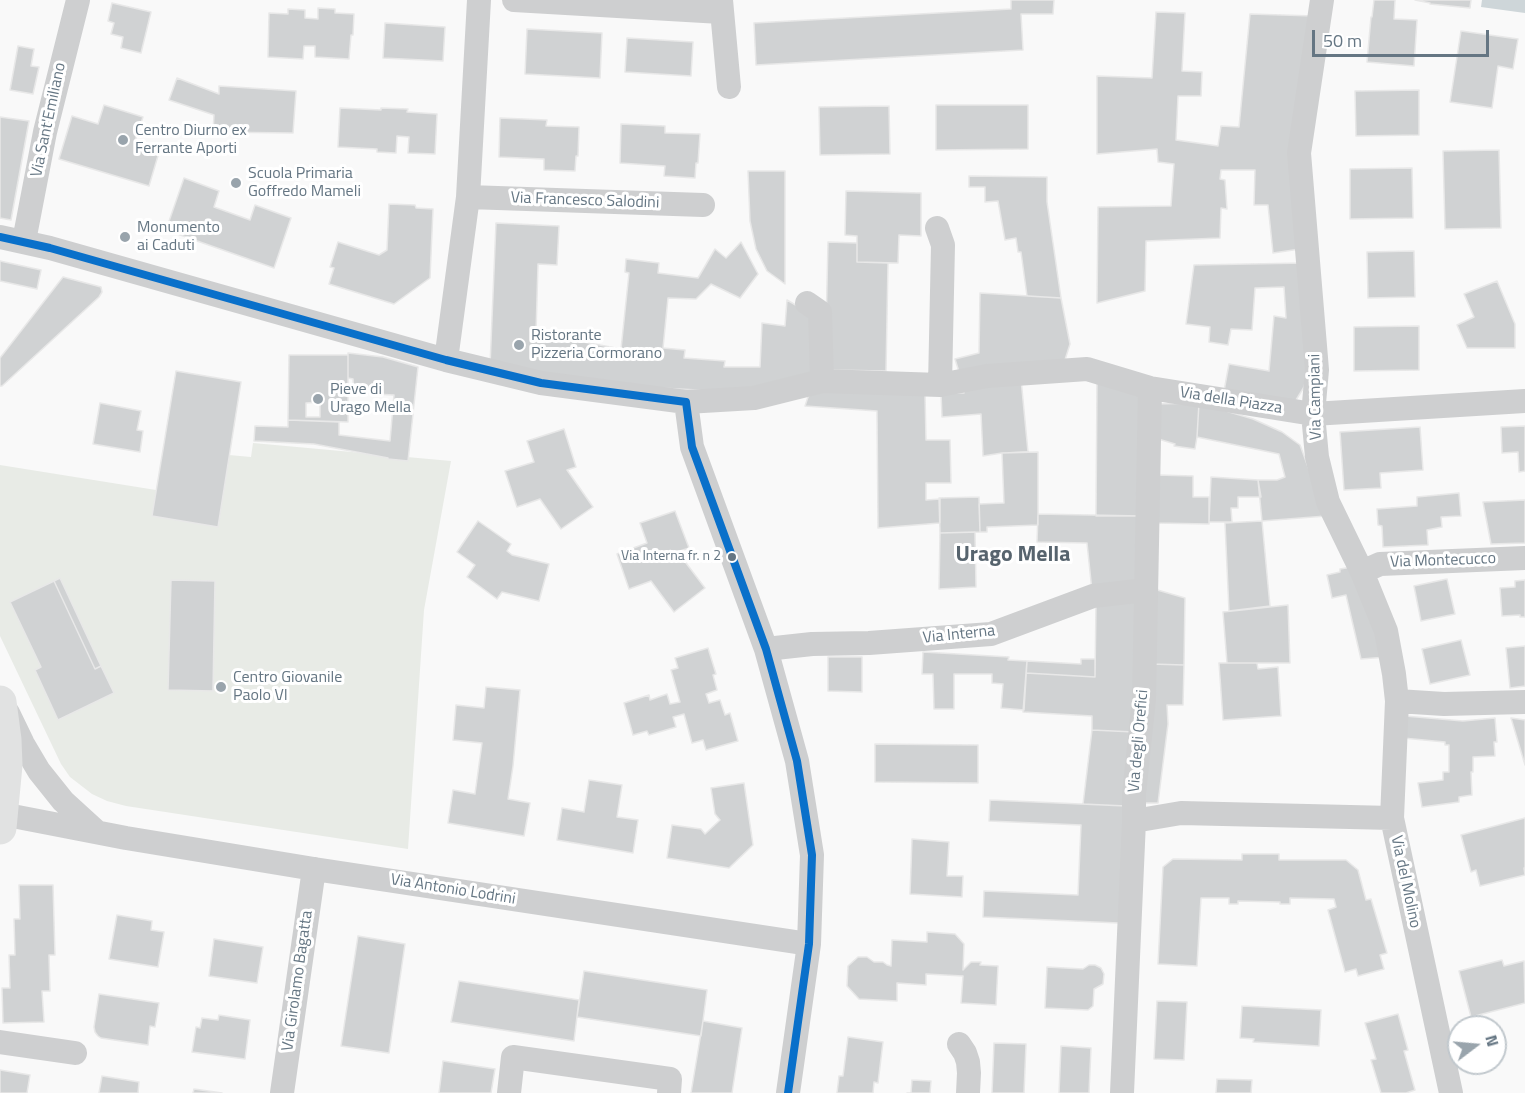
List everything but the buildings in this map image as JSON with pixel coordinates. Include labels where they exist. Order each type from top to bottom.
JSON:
[{"type":"street","name":"Via Sant'Emiliano","points":[[24,242],[45,132],[78,0]]},
{"type":"street","points":[[446,360],[468,197],[479,0]]},
{"type":"street","points":[[514,0],[721,6],[729,87]]},
{"type":"street","name":"Via Campiani","points":[[1322,0],[1299,153],[1317,370],[1313,414],[1317,457],[1328,502],[1362,572],[1386,631],[1397,701],[1392,818]]},
{"type":"street","name":"Via Francesco Salodini","points":[[468,197],[703,204]]},
{"type":"street","points":[[937,228],[943,245],[940,385]]},
{"type":"street","name":"Via della Piazza","points":[[0,237],[446,360],[541,383],[686,402],[754,398],[822,381],[940,385],[987,376],[1087,369],[1150,388],[1313,414],[1525,401]]},
{"type":"street","points":[[807,303],[820,312],[822,381]]},
{"type":"street","name":"Via degli Orefici","points":[[1122,1093],[1134,794],[1144,699],[1150,388]]},
{"type":"street","points":[[686,402],[692,447],[766,649],[797,761],[812,855],[809,944],[788,1093]]},
{"type":"street","name":"Via Montecucco","points":[[1362,572],[1380,564],[1525,558]]},
{"type":"street","name":"Via Interna","points":[[766,649],[812,644],[869,643],[991,634],[1093,596],[1146,590]]},
{"type":"street","points":[[0,696],[22,744],[39,771],[63,801],[97,832]]},
{"type":"street","points":[[1397,701],[1444,704],[1525,702]]},
{"type":"street","points":[[0,702],[6,765],[1,819]]},
{"type":"street","name":"Via del Molino","points":[[1134,821],[1181,813],[1392,818],[1450,1093]]},
{"type":"street","name":"Via Antonio Lodrini","points":[[1,819],[97,832],[314,869],[809,944]]},
{"type":"street","name":"Via Girolamo Bagatta","points":[[282,1093],[314,869]]},
{"type":"street","points":[[0,1042],[75,1053]]},
{"type":"street","points":[[959,1044],[968,1062],[968,1093]]},
{"type":"street","points":[[509,1093],[513,1057],[670,1079],[669,1093]]},
{"type":"shaded area","points":[[1482,0],[1525,0],[1525,13],[1481,7]]},
{"type":"shaded area","name":"Centro Giovanile Paolo VI","points":[[253,443],[451,461],[424,610],[408,849],[126,806],[92,794],[70,777],[61,764],[0,636],[0,465],[156,490],[152,516],[217,527],[229,455],[251,457]]},
{"type":"transit line","points":[[0,237],[50,248],[446,360],[541,383],[686,402],[692,447],[766,649],[797,761],[812,855],[809,944],[788,1093]]},
{"type":"place","name":"Centro Diurno ex Ferrante Aporti","points":[[123,140]]},
{"type":"place","name":"Scuola Primaria Goffredo Mameli","points":[[236,183]]},
{"type":"place","name":"Monumento ai Caduti","points":[[125,237]]},
{"type":"place","name":"Ristorante Pizzeria Cormorano","points":[[519,345]]},
{"type":"place","name":"Pieve di Urago Mella","points":[[318,399]]},
{"type":"place","name":"Via Interna fr. n 2","points":[[732,557]]},
{"type":"place","name":"Centro Giovanile Paolo VI","points":[[221,687]]},
{"type":"district","name":"Urago Mella","points":[[1013,556]]}]
